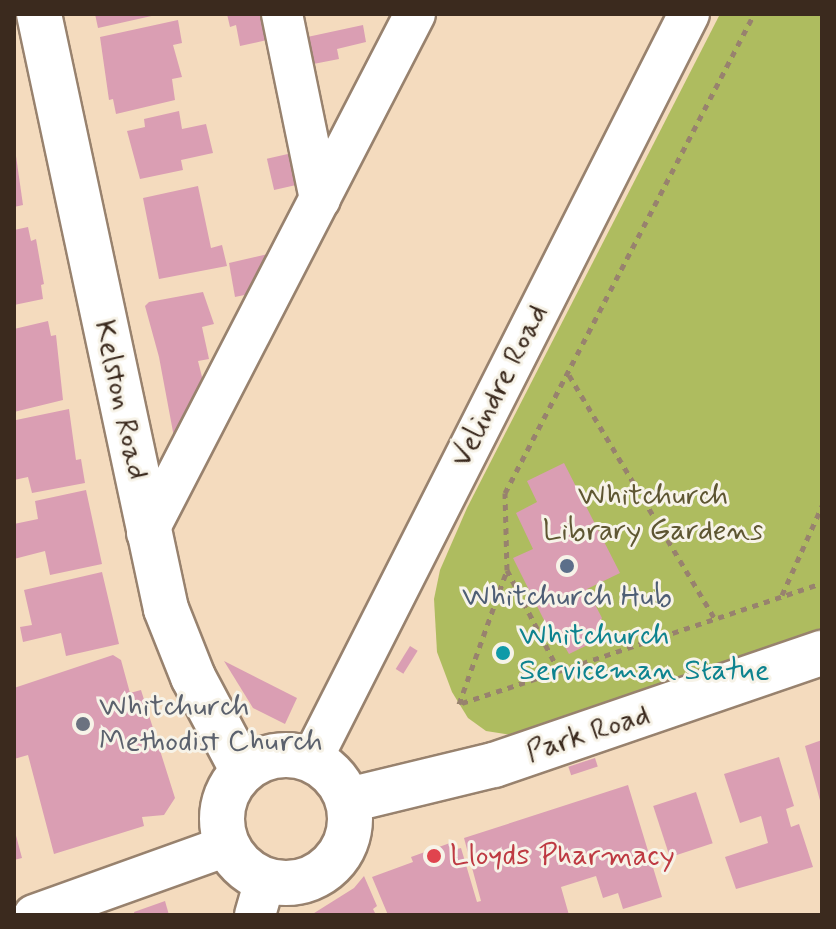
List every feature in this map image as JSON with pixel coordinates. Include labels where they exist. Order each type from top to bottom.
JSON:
[{"type":"main road","name":"Kelston Road","points":[[39,14],[147,533],[177,644],[243,771]]},
{"type":"main road","name":"Park Road","points":[[349,800],[508,761],[822,653]]},
{"type":"main road","points":[[282,754],[312,759],[339,781],[349,800],[351,822],[347,842],[336,860],[320,874],[260,898],[227,846],[223,830],[223,808],[230,788],[243,771],[261,759],[282,754]]},
{"type":"street","points":[[282,14],[320,199]]},
{"type":"street","points":[[147,533],[415,14]]},
{"type":"street","name":"Velindre Road","points":[[312,759],[689,14]]},
{"type":"street","points":[[34,915],[227,846]]},
{"type":"path","points":[[754,14],[505,493],[507,570],[459,704],[822,583]]},
{"type":"path","points":[[569,375],[715,619]]},
{"type":"path","points":[[781,596],[822,506]]},
{"type":"path","points":[[507,570],[559,671]]},
{"type":"green space","name":"Whitchurch Library Gardens","points":[[720,14],[822,14],[822,635],[524,737],[486,731],[468,718],[452,692],[437,652],[434,599],[440,570],[467,508]]},
{"type":"building","points":[[95,14],[156,14],[156,15],[98,28]]},
{"type":"building","points":[[227,14],[261,14],[267,40],[240,46],[236,25],[230,27]]},
{"type":"building","points":[[178,20],[182,43],[173,45],[182,77],[172,79],[175,100],[116,114],[113,99],[109,100],[100,37]]},
{"type":"building","points":[[363,25],[366,42],[337,49],[339,59],[303,66],[298,39]]},
{"type":"building","points":[[179,111],[182,129],[206,124],[213,153],[181,160],[183,170],[140,179],[127,131],[145,127],[144,119]]},
{"type":"building","points":[[14,150],[23,205],[14,207]]},
{"type":"building","points":[[301,151],[308,182],[274,190],[267,159]]},
{"type":"building","points":[[198,186],[211,248],[222,245],[227,266],[159,279],[143,198]]},
{"type":"building","points":[[28,227],[31,241],[36,239],[44,284],[41,285],[43,299],[14,305],[14,230]]},
{"type":"building","points":[[268,254],[272,273],[263,291],[235,297],[229,263]]},
{"type":"building","points":[[203,292],[214,324],[202,327],[209,359],[198,361],[208,401],[176,448],[159,357],[145,306],[149,302]]},
{"type":"building","points":[[48,321],[51,336],[56,335],[63,400],[14,412],[14,329]]},
{"type":"building","points":[[69,409],[76,460],[81,459],[85,483],[32,493],[28,477],[14,480],[16,420]]},
{"type":"building","name":"Whitchurch Hub","points":[[564,463],[620,573],[587,589],[602,618],[598,625],[604,637],[569,654],[562,642],[555,642],[513,558],[533,549],[516,513],[537,502],[527,481]]},
{"type":"building","points":[[86,490],[102,564],[50,575],[45,551],[14,559],[14,524],[38,519],[35,501]]},
{"type":"building","points":[[102,572],[119,644],[66,656],[61,633],[23,642],[20,627],[32,625],[24,590]]},
{"type":"building","points":[[410,646],[418,651],[403,674],[396,669]]},
{"type":"building","name":"Whitchurch Serviceman Statue","points":[[504,647],[508,655],[501,659],[497,651]]},
{"type":"building","name":"Whitchurch Methodist Church","points":[[113,655],[121,660],[130,693],[141,690],[175,798],[164,815],[142,817],[144,826],[54,854],[28,755],[14,759],[14,688]]},
{"type":"building","points":[[224,661],[297,698],[285,724],[253,708]]},
{"type":"building","points":[[822,740],[822,804],[821,804],[805,746]]},
{"type":"building","points":[[779,757],[794,806],[786,809],[791,827],[799,824],[813,867],[736,889],[725,857],[768,843],[761,816],[740,823],[724,774]]},
{"type":"building","points":[[595,758],[598,767],[571,775],[568,767]]},
{"type":"building","points":[[628,785],[662,897],[623,909],[618,893],[603,898],[596,876],[561,887],[569,915],[388,915],[372,877],[413,862],[411,857],[450,843],[453,850],[461,848],[477,902],[481,901],[464,838]]},
{"type":"building","points":[[696,792],[713,843],[670,857],[653,806]]},
{"type":"building","points":[[14,828],[22,858],[14,860]]},
{"type":"building","points":[[364,876],[377,906],[373,909],[376,915],[311,915],[354,888]]},
{"type":"building","points":[[165,901],[169,915],[135,915],[134,912]]},
{"type":"place","name":"Whitchurch Hub","points":[[567,566]]},
{"type":"place","name":"Whitchurch Serviceman Statue","points":[[503,653]]},
{"type":"place","name":"Whitchurch Methodist Church","points":[[83,724]]},
{"type":"place","name":"Lloyds Pharmacy","points":[[434,856]]}]
